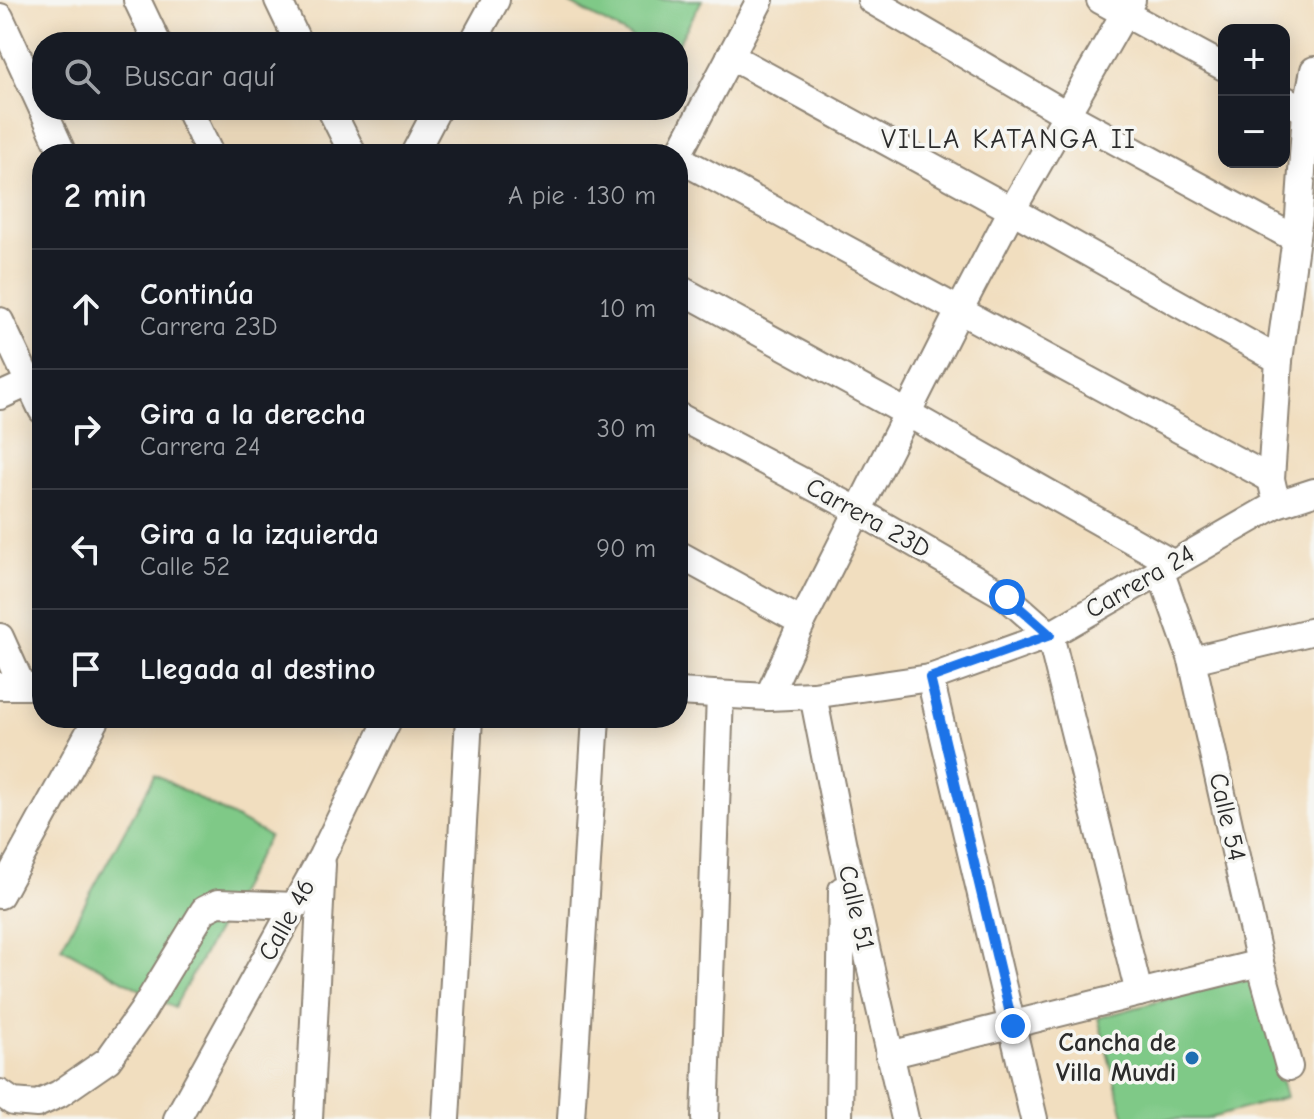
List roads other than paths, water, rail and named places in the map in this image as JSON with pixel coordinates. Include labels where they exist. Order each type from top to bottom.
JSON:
[{"type":"street","points":[[137,0],[152,32]]},
{"type":"street","points":[[278,0],[293,32]]},
{"type":"street","points":[[478,32],[496,0]]},
{"type":"street","points":[[685,144],[760,0]]},
{"type":"street","points":[[871,0],[1066,114],[1302,223]]},
{"type":"street","points":[[1100,0],[1129,7],[1218,63]]},
{"type":"street","points":[[768,697],[857,510],[960,309],[1012,210],[1129,7]]},
{"type":"street","points":[[0,17],[32,87]]},
{"type":"street","points":[[730,56],[1279,360]]},
{"type":"street","points":[[688,162],[960,309],[1274,491],[1279,360],[1302,223],[1306,91]]},
{"type":"street","points":[[47,120],[58,144]]},
{"type":"street","points":[[194,120],[205,144]]},
{"type":"street","points":[[336,120],[348,144]]},
{"type":"street","points":[[419,144],[432,120]]},
{"type":"street","points":[[688,293],[907,413],[1166,566]]},
{"type":"street","points":[[0,321],[32,373]]},
{"type":"street","points":[[0,396],[32,382]]},
{"type":"street","name":"Carrera 23D","points":[[688,421],[857,510],[1007,597],[1050,635]]},
{"type":"street","name":"Carrera 24","points":[[688,693],[768,697],[813,695],[930,678],[1050,635],[1166,566],[1274,491],[1314,492]]},
{"type":"street","points":[[688,559],[802,622]]},
{"type":"street","name":"Calle 54","points":[[1166,566],[1192,660],[1260,963],[1289,1067]]},
{"type":"street","points":[[1192,660],[1313,634]]},
{"type":"street","points":[[1050,635],[1139,993]]},
{"type":"street","points":[[0,637],[21,686]]},
{"type":"street","points":[[930,678],[1034,1119]]},
{"type":"street","points":[[705,1119],[720,695]]},
{"type":"street","name":"Calle 51","points":[[813,695],[843,846],[905,1119]]},
{"type":"street","points":[[0,895],[92,728]]},
{"type":"street","name":"Calle 46","points":[[177,1119],[322,856],[384,728]]},
{"type":"street","points":[[446,1119],[468,728]]},
{"type":"street","points":[[571,1119],[595,728]]},
{"type":"street","points":[[839,1119],[843,846]]},
{"type":"street","points":[[309,1119],[322,856]]},
{"type":"street","points":[[0,1093],[13,1102],[37,1104],[59,1094],[108,1060],[142,1012],[204,910],[210,906],[218,903],[295,906]]},
{"type":"street","points":[[889,1055],[1260,963]]},
{"type":"place","name":"Cancha de Villa Muvdi","points":[[1192,1058]]},
{"type":"district","name":"VILLA KATANGA II","points":[[1009,139]]}]
